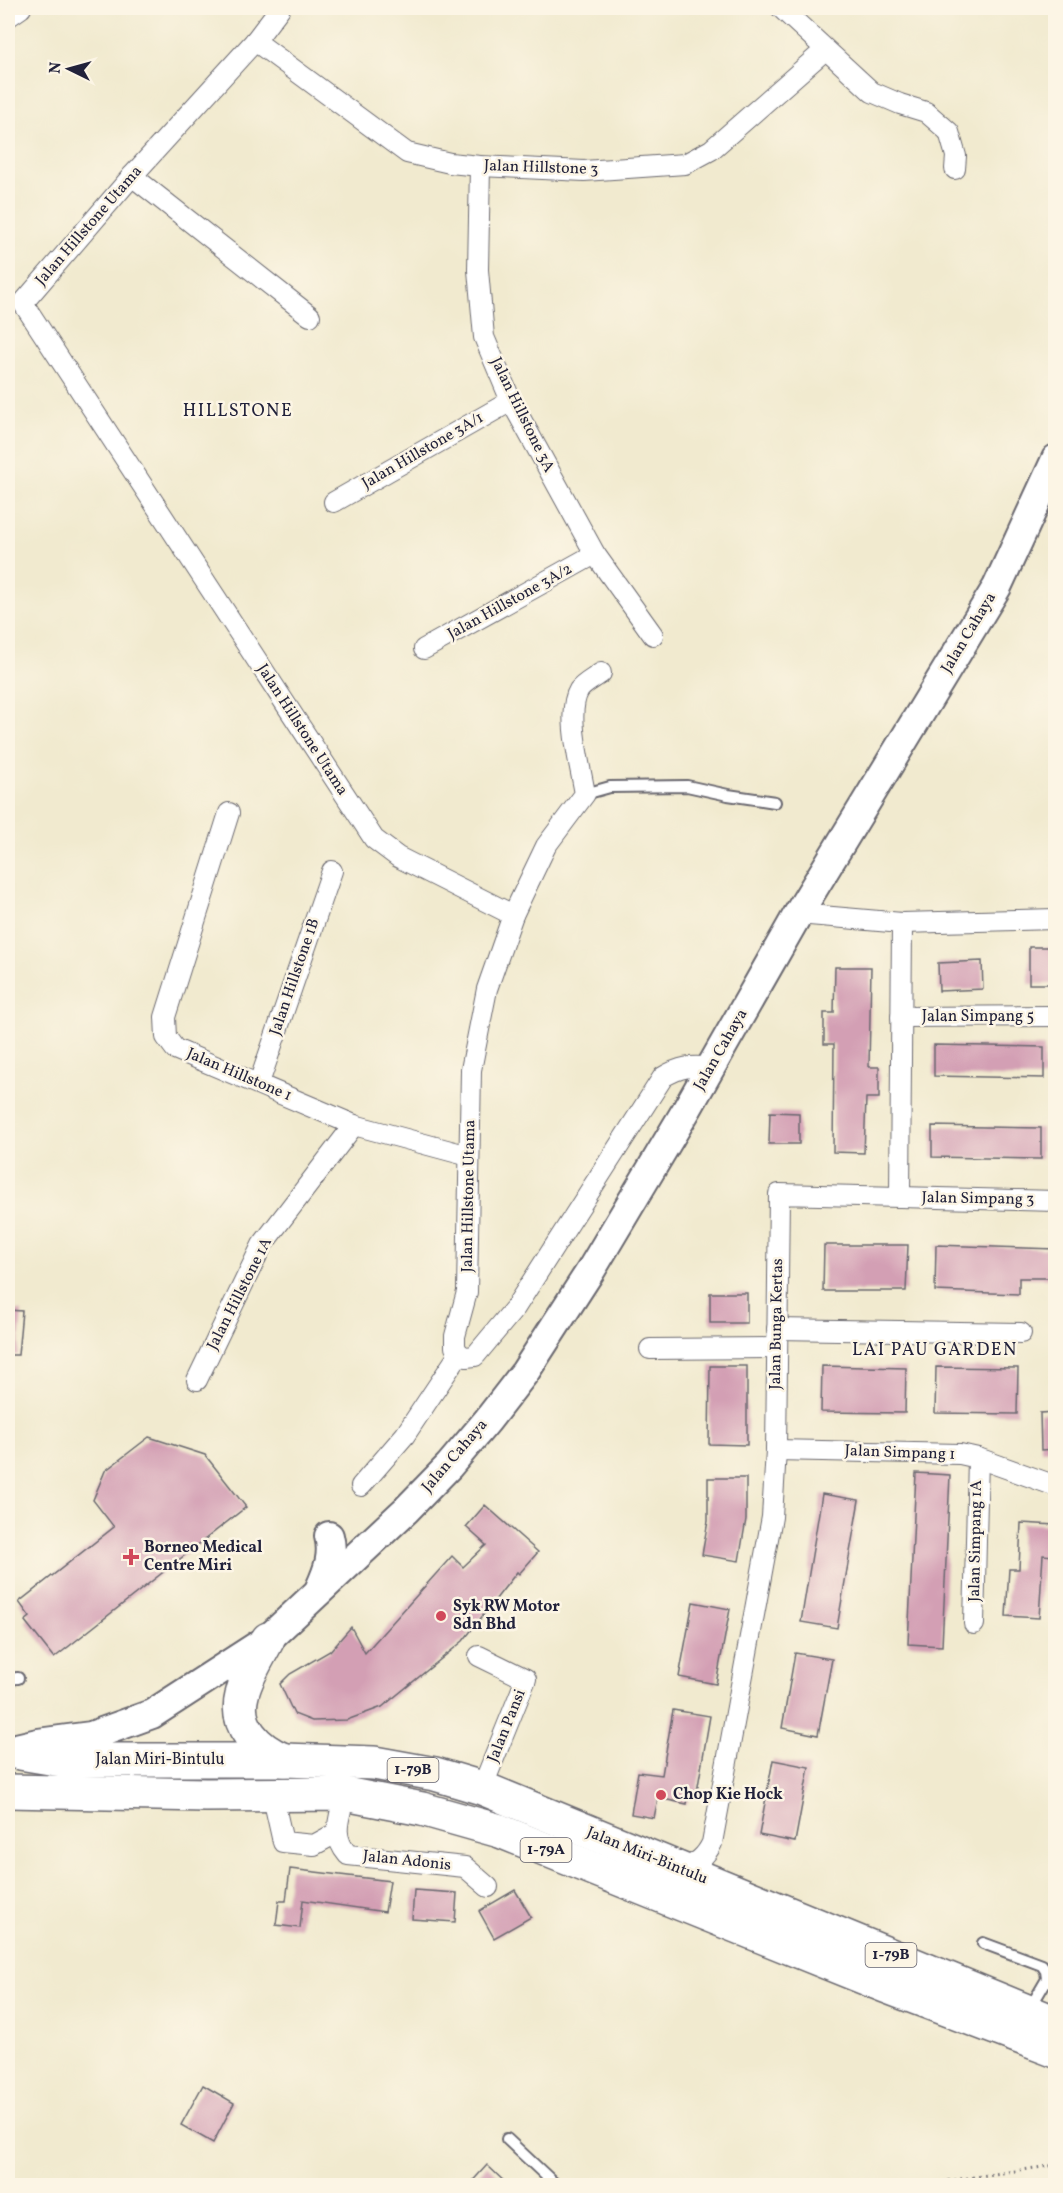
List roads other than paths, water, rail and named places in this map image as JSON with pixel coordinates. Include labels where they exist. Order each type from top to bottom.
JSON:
[{"type":"highway","points":[[268,1639],[242,1693],[241,1712],[251,1738],[266,1751],[284,1760]]},
{"type":"highway","name":"Jalan Miri-Bintulu","points":[[8,1751],[62,1760],[284,1760],[375,1763],[435,1774],[482,1788],[1042,2016]]},
{"type":"highway","points":[[127,1761],[132,1770],[144,1778],[206,1795]]},
{"type":"highway","name":"Jalan Miri-Bintulu","points":[[8,1791],[206,1795],[345,1794],[422,1809],[500,1832],[885,1986],[1056,2051]]},
{"type":"street","points":[[8,17],[21,8]]},
{"type":"street","name":"Jalan Hillstone Utama","points":[[280,8],[255,40],[15,308],[374,839],[398,857],[513,915],[487,989],[471,1070],[467,1292],[455,1336],[454,1347],[459,1354]]},
{"type":"street","points":[[781,8],[872,92],[926,112],[949,132],[956,156],[955,169]]},
{"type":"street","name":"Jalan Hillstone 3","points":[[255,40],[407,153],[450,163],[584,171],[685,164],[711,150],[825,50]]},
{"type":"street","name":"Jalan Hillstone 3A","points":[[480,166],[478,270],[484,337],[511,401],[595,554],[654,635]]},
{"type":"street","points":[[132,176],[310,315]]},
{"type":"street","name":"Jalan Hillstone 3A/1","points":[[334,502],[511,401]]},
{"type":"street","name":"Jalan Cahaya","points":[[152,1714],[268,1639],[406,1510],[449,1466],[525,1372],[591,1270],[711,1068],[798,914],[997,587],[1044,497],[1056,459]]},
{"type":"street","name":"Jalan Hillstone 3A/2","points":[[424,649],[595,554]]},
{"type":"street","points":[[513,915],[546,846],[585,794],[573,720],[574,704],[580,689],[602,673]]},
{"type":"street","name":"Jalan Hillstone 1","points":[[229,813],[165,1017],[166,1037],[175,1049],[354,1125],[470,1156]]},
{"type":"street","name":"Jalan Hillstone 1B","points":[[259,1083],[332,871]]},
{"type":"street","points":[[798,914],[902,923],[1056,919]]},
{"type":"street","points":[[900,1197],[902,923]]},
{"type":"street","name":"Jalan Simpang 5","points":[[901,1017],[1056,1016]]},
{"type":"street","points":[[361,1486],[405,1435],[459,1354],[466,1357],[475,1356],[515,1308],[663,1077],[678,1068],[693,1065],[711,1068]]},
{"type":"street","name":"Jalan Hillstone 1A","points":[[197,1380],[262,1245],[354,1125]]},
{"type":"street","name":"Jalan Bunga Kertas","points":[[727,1887],[712,1843],[772,1517],[776,1450],[779,1194],[900,1197]]},
{"type":"street","name":"Jalan Simpang 3","points":[[900,1197],[1056,1201]]},
{"type":"street","points":[[650,1349],[777,1338],[1021,1333]]},
{"type":"street","name":"Jalan Simpang 1","points":[[776,1450],[960,1454],[978,1458],[1056,1486]]},
{"type":"street","name":"Jalan Simpang 1A","points":[[974,1624],[978,1458]]},
{"type":"street","points":[[318,1592],[331,1558],[332,1547],[328,1536]]},
{"type":"street","name":"Jalan Pansi","points":[[479,1656],[525,1679],[482,1788]]},
{"type":"street","points":[[8,1751],[17,1746],[92,1736],[152,1714]]},
{"type":"street","points":[[127,1761],[132,1746],[152,1714]]},
{"type":"street","points":[[272,1793],[283,1842],[314,1845],[336,1833],[345,1794]]},
{"type":"street","name":"Jalan Adonis","points":[[336,1833],[339,1845],[348,1855],[465,1867],[488,1887]]},
{"type":"street","points":[[682,1869],[699,1862],[712,1843]]},
{"type":"lane","points":[[585,794],[610,787],[687,786],[728,795],[775,801]]},
{"type":"lane","points":[[983,1943],[1042,1965],[1047,1979],[1042,2016]]},
{"type":"lane","points":[[507,2139],[557,2186]]},
{"type":"place","name":"Borneo Medical Centre Miri","points":[[131,1557]]},
{"type":"place","name":"Syk RW Motor Sdn Bhd","points":[[441,1616]]},
{"type":"place","name":"Chop Kie Hock","points":[[661,1795]]},
{"type":"district","name":"HILLSTONE","points":[[238,411]]},
{"type":"district","name":"LAI PAU GARDEN","points":[[935,1350]]}]
